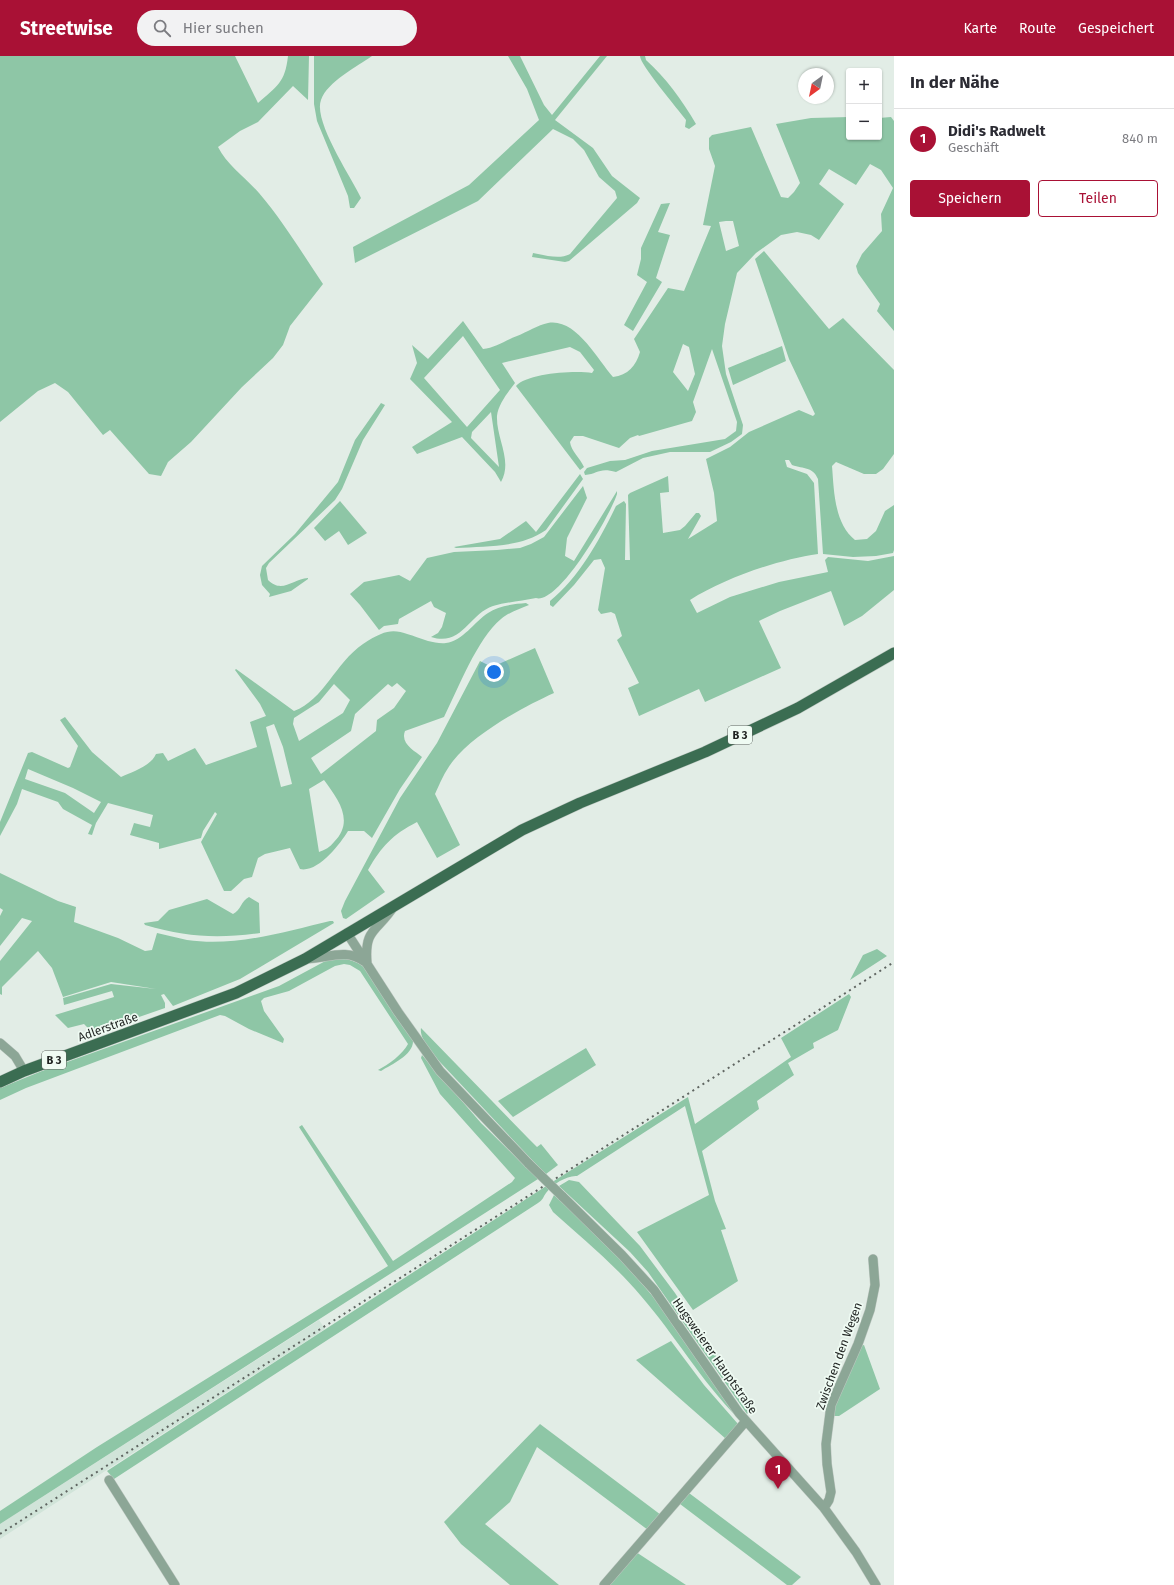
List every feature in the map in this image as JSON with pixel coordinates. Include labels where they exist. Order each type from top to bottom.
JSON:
[{"type":"main road","name":"B 3","points":[[305,959],[522,830],[580,803],[705,752],[791,711],[894,653]]},
{"type":"main road","name":"Adlerstraße","points":[[0,1082],[24,1071],[180,1015],[236,993],[305,959]]},
{"type":"street","points":[[367,964],[368,938],[373,929],[387,917],[394,906]]},
{"type":"street","name":"Hugsweierer Hauptstraße","points":[[347,933],[398,1012],[440,1071],[529,1164],[622,1255],[654,1290],[746,1420],[824,1508],[856,1552],[876,1585]]},
{"type":"street","points":[[305,959],[319,959],[340,953],[358,958],[367,964]]},
{"type":"street","points":[[0,1043],[15,1056],[24,1071]]},
{"type":"street","name":"Zwischen den Wegen","points":[[824,1508],[829,1500],[831,1492],[826,1444],[830,1412],[870,1310],[875,1285],[873,1260]]},
{"type":"street","points":[[604,1585],[746,1420]]},
{"type":"street","points":[[109,1480],[175,1585]]},
{"type":"shaded area","points":[[319,1320],[325,1329],[0,1539],[0,1524]]},
{"type":"green space","points":[[0,56],[235,56],[258,103],[279,83],[285,72],[288,56],[309,56],[308,100],[293,86],[258,122],[240,131],[218,147],[226,160],[254,187],[268,204],[323,284],[290,326],[283,345],[273,358],[242,387],[191,442],[168,462],[161,476],[149,474],[110,430],[103,435],[68,392],[55,383],[38,391],[0,422]]},
{"type":"green space","points":[[314,56],[372,56],[336,81],[324,93],[321,100],[320,109],[322,121],[334,149],[361,198],[354,208],[350,208],[348,196],[317,121],[314,104]]},
{"type":"green space","points":[[508,56],[520,56],[544,105],[552,115],[600,56],[607,56],[555,120],[593,148],[612,176],[640,198],[637,203],[569,261],[565,262],[532,257],[533,253],[557,257],[570,254],[617,198],[615,191],[599,177],[584,150],[573,139],[553,129],[478,201],[355,263],[353,247],[469,185],[539,120],[527,89]]},
{"type":"green space","points":[[640,56],[645,56],[646,60],[667,82],[696,124],[689,129],[685,127],[686,120],[652,77]]},
{"type":"green space","points":[[846,117],[846,140],[882,140],[882,118],[891,117],[894,121],[894,331],[877,311],[880,304],[858,273],[856,266],[862,254],[882,231],[881,214],[893,188],[881,170],[870,164],[856,185],[829,169],[819,184],[844,204],[819,240],[811,235],[797,232],[781,235],[756,253],[737,273],[725,324],[722,346],[726,374],[743,425],[742,434],[731,442],[710,452],[670,452],[643,458],[616,472],[602,470],[585,475],[584,472],[587,468],[610,461],[625,460],[652,451],[725,439],[736,431],[737,422],[712,349],[693,402],[696,412],[692,421],[639,436],[638,435],[630,438],[619,448],[583,436],[574,436],[570,442],[584,467],[580,470],[516,386],[530,378],[541,375],[564,372],[592,373],[594,370],[580,352],[570,347],[502,363],[515,383],[501,403],[497,416],[497,424],[505,458],[504,474],[501,482],[495,472],[462,437],[417,454],[412,447],[452,422],[410,379],[417,363],[412,345],[428,359],[463,321],[483,349],[496,346],[544,324],[558,323],[577,333],[613,377],[627,372],[634,366],[640,352],[634,339],[668,288],[684,291],[711,226],[703,225],[715,166],[709,149],[709,138],[712,135],[751,127],[781,197],[788,198],[800,183],[776,124],[811,118]],"holes":[[[733,221],[739,246],[726,251],[719,222]],[[463,336],[500,390],[467,427],[424,378]],[[683,344],[689,347],[695,374],[688,391],[673,372]],[[491,412],[499,467],[471,438],[472,432]]]},
{"type":"green space","points":[[670,203],[658,232],[670,235],[656,278],[662,282],[633,331],[624,325],[647,282],[637,275],[641,259],[641,248],[661,204]]},
{"type":"green space","points":[[764,251],[829,329],[843,318],[894,370],[894,454],[883,469],[876,474],[864,474],[836,462],[832,466],[836,506],[843,525],[848,533],[855,540],[867,539],[876,531],[885,511],[894,505],[894,550],[893,553],[876,556],[853,557],[823,554],[818,479],[811,470],[792,465],[789,460],[785,460],[787,467],[807,474],[814,483],[818,554],[769,565],[735,577],[690,600],[697,613],[730,597],[779,582],[828,572],[825,560],[828,557],[868,561],[894,556],[894,590],[862,616],[844,626],[831,591],[759,621],[781,668],[705,702],[699,689],[639,716],[628,688],[639,683],[617,640],[622,636],[615,614],[611,612],[601,614],[598,610],[605,568],[601,559],[594,560],[574,585],[553,607],[550,605],[550,601],[561,592],[579,570],[603,532],[616,506],[624,501],[626,504],[625,560],[630,560],[628,495],[630,493],[668,476],[669,492],[660,493],[663,533],[680,530],[696,513],[699,513],[701,516],[688,539],[717,521],[714,493],[706,459],[730,447],[749,432],[799,410],[813,416],[815,414],[789,359],[755,259]]},
{"type":"green space","points":[[782,346],[786,361],[733,385],[728,368]]},
{"type":"green space","points":[[381,403],[385,405],[363,440],[342,489],[335,500],[269,563],[266,568],[268,580],[278,586],[288,585],[303,579],[308,579],[291,591],[269,597],[270,594],[262,585],[260,575],[262,566],[295,534],[338,482],[355,440]]},
{"type":"green space","points":[[580,474],[583,479],[546,530],[536,536],[503,545],[454,547],[500,539],[526,521],[536,532]]},
{"type":"green space","points":[[583,486],[587,498],[567,538],[565,556],[574,561],[617,491],[617,494],[605,520],[583,556],[558,588],[546,596],[493,606],[485,610],[458,634],[450,638],[442,639],[431,637],[438,633],[442,627],[446,613],[434,607],[431,601],[399,619],[398,624],[384,626],[379,630],[350,594],[364,582],[399,575],[410,581],[427,558],[454,552],[520,548],[531,544],[544,537]]},
{"type":"green space","points":[[340,501],[367,533],[348,545],[339,531],[325,541],[314,528]]},
{"type":"green space","points":[[526,603],[529,605],[501,619],[484,639],[476,651],[444,717],[405,731],[404,736],[406,743],[412,750],[422,757],[400,789],[372,838],[364,831],[348,831],[334,850],[314,867],[300,869],[290,848],[265,854],[258,858],[252,877],[244,879],[231,891],[224,891],[201,842],[217,814],[215,812],[203,831],[201,838],[159,849],[159,843],[130,835],[134,823],[150,827],[153,815],[108,803],[96,823],[92,835],[88,834],[92,825],[63,809],[58,802],[22,789],[17,804],[0,836],[0,822],[28,753],[32,752],[68,768],[70,767],[78,746],[60,720],[65,717],[92,752],[121,777],[146,765],[154,758],[156,754],[163,753],[168,761],[195,748],[206,765],[257,747],[250,722],[266,716],[260,704],[235,670],[236,669],[294,711],[314,699],[353,652],[363,644],[381,634],[395,631],[428,641],[439,643],[452,642],[458,639],[492,611],[506,606]],"holes":[[[397,683],[406,691],[394,708],[377,720],[376,731],[321,774],[311,758],[351,731],[355,714],[388,684],[392,687]],[[334,684],[350,700],[343,713],[299,741],[293,724],[294,718],[319,702]],[[274,724],[283,747],[292,784],[281,787],[266,727]],[[28,769],[73,788],[101,802],[94,813],[65,793],[25,779]],[[324,780],[339,802],[344,818],[340,834],[332,844],[319,852],[309,789]]]},
{"type":"green space","points":[[535,648],[554,693],[500,722],[473,741],[450,765],[435,794],[460,845],[437,858],[417,822],[408,827],[388,842],[368,870],[385,892],[346,919],[343,918],[341,911],[345,901],[400,798],[437,743],[480,661],[492,667]]},
{"type":"green space","points":[[0,873],[58,901],[76,907],[74,922],[118,938],[145,951],[152,950],[157,933],[187,940],[223,942],[277,934],[330,921],[333,921],[334,923],[240,979],[173,1006],[164,994],[161,995],[165,1003],[165,1008],[93,1033],[84,1024],[68,1028],[55,1015],[114,997],[112,991],[64,1005],[63,998],[111,984],[156,989],[111,982],[63,997],[52,968],[38,951],[2,987],[2,995],[0,994],[0,961],[32,921],[22,918],[0,946],[0,916],[3,910],[0,908]]},
{"type":"green space","points":[[249,897],[259,903],[260,933],[229,936],[202,936],[160,929],[145,925],[144,923],[158,921],[169,910],[207,899],[233,914]]},
{"type":"green space","points":[[877,949],[887,956],[850,980],[863,955]]},
{"type":"green space","points":[[331,958],[340,958],[356,962],[364,967],[413,1040],[410,1050],[406,1055],[381,1071],[378,1070],[395,1059],[403,1052],[408,1044],[360,971],[350,965],[344,964],[335,966],[289,991],[264,998],[261,1001],[264,1011],[284,1039],[283,1043],[220,1015],[26,1088],[0,1100],[0,1088],[42,1071],[279,986]]},
{"type":"green space","points":[[849,994],[851,997],[838,1030],[813,1043],[814,1048],[788,1063],[794,1075],[757,1101],[759,1109],[702,1151],[715,1201],[726,1229],[721,1230],[738,1281],[693,1310],[637,1232],[709,1195],[685,1106],[577,1176],[569,1177],[556,1183],[538,1203],[114,1479],[107,1471],[557,1179],[688,1097],[695,1124],[791,1057],[781,1038]]},
{"type":"green space","points":[[421,1028],[537,1147],[541,1144],[558,1165],[546,1174],[532,1160],[439,1061],[424,1041]]},
{"type":"green space","points":[[586,1048],[596,1065],[513,1117],[498,1101]]},
{"type":"green space","points":[[422,1055],[481,1123],[538,1179],[0,1524],[0,1511],[97,1447],[388,1266],[299,1127],[302,1125],[393,1261],[512,1182],[515,1178],[440,1094],[421,1058]]},
{"type":"green space","points":[[569,1180],[579,1182],[640,1246],[675,1293],[751,1410],[747,1414],[648,1272],[630,1252],[559,1186]]},
{"type":"green space","points":[[554,1195],[612,1249],[656,1300],[738,1418],[712,1389],[665,1326],[631,1285],[598,1252],[553,1212],[549,1205]]},
{"type":"green space","points":[[671,1341],[704,1385],[738,1424],[726,1439],[636,1360]]},
{"type":"green space","points":[[864,1345],[880,1389],[839,1416],[834,1416],[836,1399],[860,1346]]},
{"type":"green space","points":[[540,1424],[661,1515],[648,1530],[537,1447],[510,1502],[485,1524],[559,1585],[510,1585],[461,1544],[444,1522]]},
{"type":"green space","points":[[689,1493],[801,1577],[792,1585],[787,1585],[680,1504]]},
{"type":"green space","points":[[636,1552],[686,1585],[607,1585]]},
{"type":"railway","points":[[0,1534],[894,962]]},
{"type":"place","name":"Didi's Radwelt","points":[[778,1489]]}]
